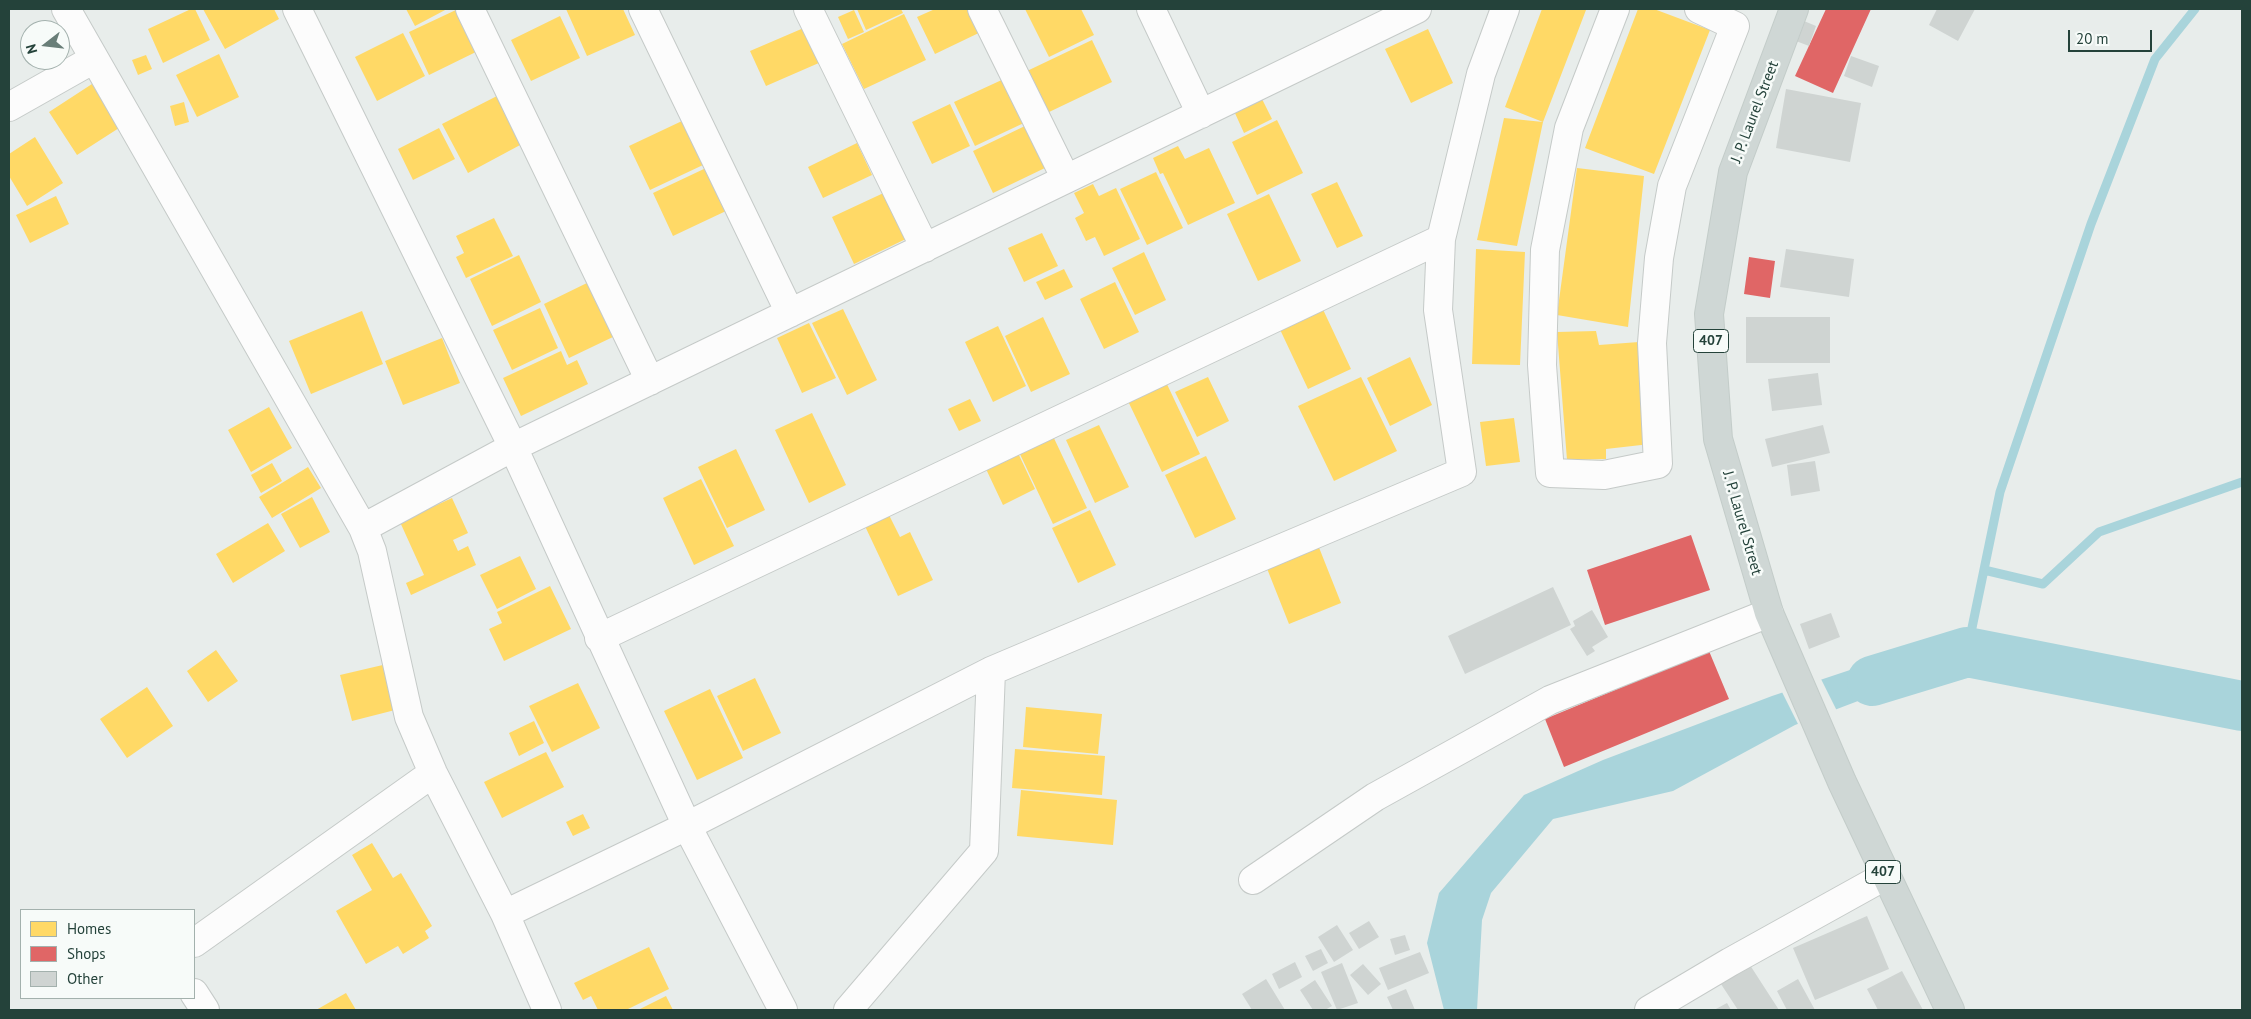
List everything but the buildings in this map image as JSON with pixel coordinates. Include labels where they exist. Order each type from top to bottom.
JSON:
[{"type":"main road","name":"J. P. Laurel Street","points":[[1794,9],[1733,172],[1710,314],[1718,439],[1768,613],[1819,733],[1950,1010]]},
{"type":"street","points":[[66,9],[363,528],[372,551],[409,717],[433,773],[505,914],[547,1010]]},
{"type":"street","points":[[297,9],[513,447],[599,638],[687,826],[783,1010]]},
{"type":"street","points":[[470,9],[650,381]]},
{"type":"street","points":[[642,9],[790,313]]},
{"type":"street","points":[[808,9],[925,248]]},
{"type":"street","points":[[982,9],[1066,179]]},
{"type":"street","points":[[1151,9],[1201,114]]},
{"type":"street","points":[[363,528],[513,447],[1416,9]]},
{"type":"street","points":[[505,914],[687,826],[991,671],[1462,472],[1438,310],[1441,239],[1481,74],[1504,9]]},
{"type":"street","points":[[1615,9],[1569,128],[1545,250],[1542,365],[1550,473],[1604,475],[1658,464],[1652,343],[1659,258],[1672,186],[1735,26],[1699,9]]},
{"type":"street","points":[[9,106],[94,59]]},
{"type":"street","points":[[599,638],[1441,239]]},
{"type":"street","points":[[1254,880],[1375,797],[1550,700],[1768,613]]},
{"type":"street","points":[[848,1010],[984,852],[991,671]]},
{"type":"street","points":[[195,942],[433,773]]},
{"type":"street","points":[[1648,1010],[1885,876]]},
{"type":"street","points":[[195,995],[205,1010]]},
{"type":"water","points":[[1913,649],[1950,666],[1795,725],[1673,791],[1553,819],[1491,893],[1482,920],[1477,1010],[1444,1010],[1427,943],[1439,893],[1524,795],[1603,760],[1772,696]]},
{"type":"pier","points":[[1820,677],[1837,711],[1799,726],[1781,690]]},
{"type":"waterway","points":[[1967,652],[2000,492],[2091,224],[2155,59],[2195,9]]},
{"type":"waterway","points":[[1984,570],[2043,584],[2099,532],[2242,482]]},
{"type":"waterway","points":[[1872,681],[1967,652],[2242,706]]}]
